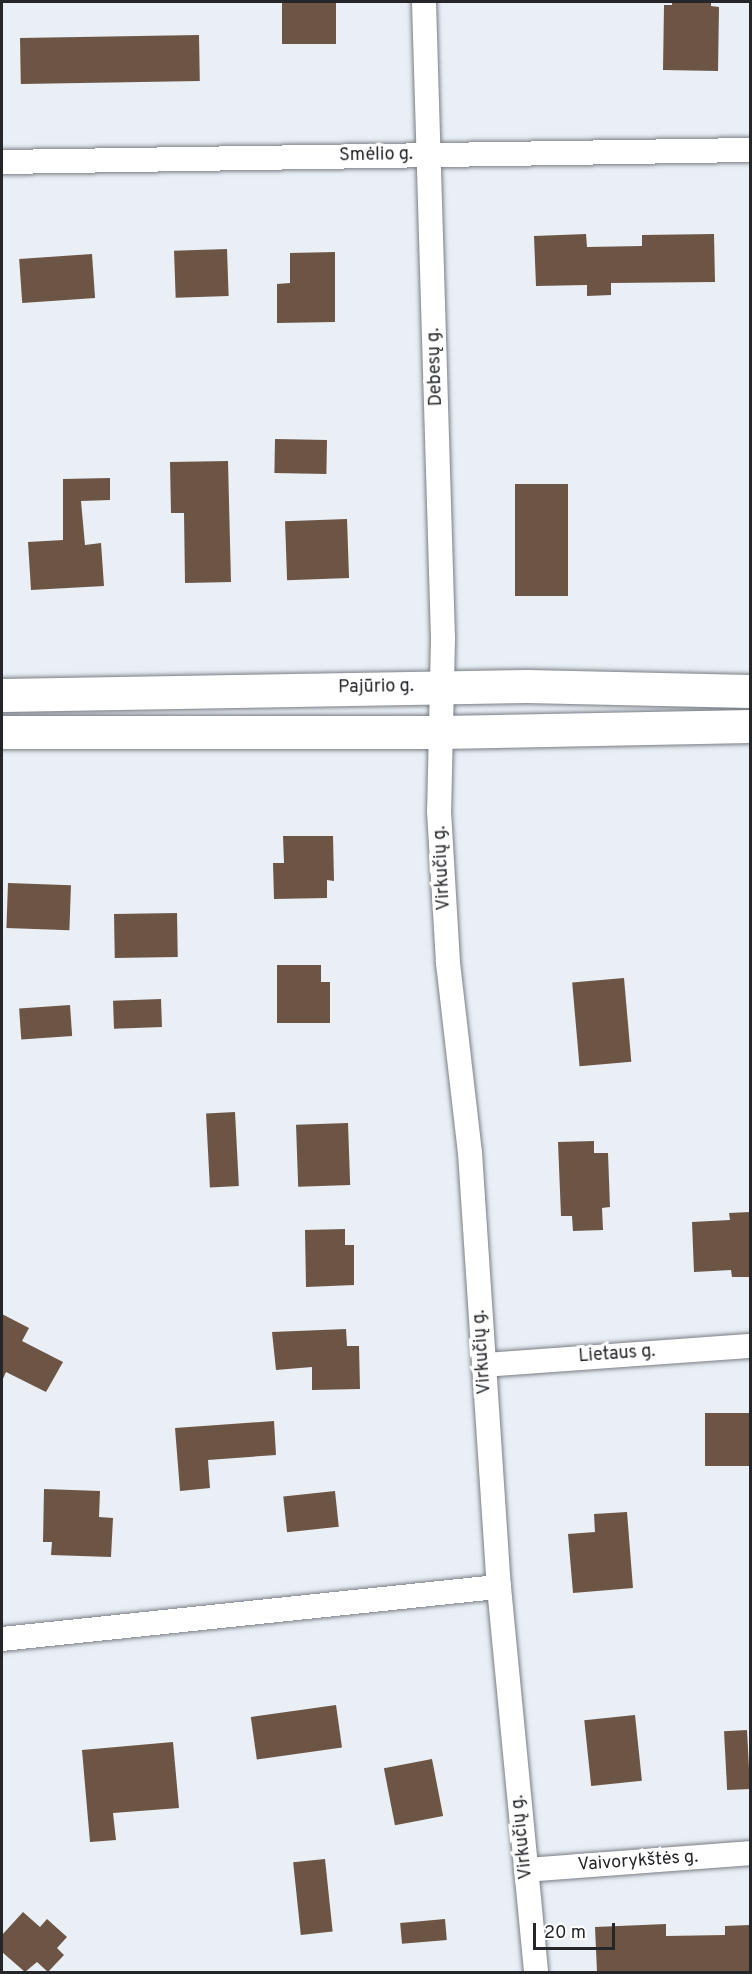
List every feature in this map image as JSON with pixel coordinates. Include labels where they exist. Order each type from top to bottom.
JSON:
[{"type":"main road","name":"Pajūrio g.","points":[[2,695],[442,687],[750,691]]},
{"type":"main road","points":[[2,732],[440,732],[750,726]]},
{"type":"street","name":"Debesų g.","points":[[424,2],[430,155],[442,687],[440,732]]},
{"type":"street","name":"Smėlio g.","points":[[2,162],[750,150]]},
{"type":"street","name":"Virkučių g.","points":[[440,732],[439,811],[448,963],[470,1153],[499,1587],[536,1972]]},
{"type":"street","name":"Lietaus g.","points":[[484,1365],[750,1346]]},
{"type":"street","points":[[2,1639],[499,1587]]},
{"type":"street","name":"Vaivorykštės g.","points":[[526,1870],[750,1853]]},
{"type":"building","points":[[282,2],[336,2],[336,44],[282,44]]},
{"type":"building","points":[[672,2],[711,2],[711,6],[719,7],[718,71],[663,70],[664,5],[672,5]]},
{"type":"building","points":[[199,35],[200,81],[21,84],[20,38]]},
{"type":"building","points":[[586,234],[587,247],[642,246],[642,235],[714,234],[715,282],[611,283],[611,295],[587,296],[587,285],[536,286],[534,236]]},
{"type":"building","points":[[227,249],[229,296],[176,298],[174,251]]},
{"type":"building","points":[[335,252],[335,322],[277,323],[277,284],[290,283],[290,253]]},
{"type":"building","points":[[92,254],[95,298],[22,303],[19,259]]},
{"type":"building","points":[[275,439],[327,440],[326,474],[274,473]]},
{"type":"building","points":[[228,461],[231,582],[185,583],[184,513],[171,513],[170,462]]},
{"type":"building","points":[[110,478],[110,500],[81,501],[85,545],[101,543],[104,586],[31,590],[28,542],[63,540],[63,479]]},
{"type":"building","points":[[515,484],[568,484],[568,596],[515,596]]},
{"type":"building","points":[[347,519],[349,578],[287,580],[285,521]]},
{"type":"building","points":[[283,836],[333,836],[334,881],[327,880],[327,898],[274,899],[273,863],[284,863]]},
{"type":"building","points":[[8,883],[71,885],[69,930],[6,928]]},
{"type":"building","points":[[177,913],[178,957],[115,958],[114,914]]},
{"type":"building","points":[[277,965],[321,965],[321,982],[330,982],[330,1023],[277,1023]]},
{"type":"building","points":[[624,978],[631,1062],[580,1066],[572,983]]},
{"type":"building","points":[[161,999],[162,1027],[114,1029],[113,1001]]},
{"type":"building","points":[[70,1005],[72,1036],[21,1039],[19,1009]]},
{"type":"building","points":[[235,1112],[239,1186],[210,1187],[206,1114]]},
{"type":"building","points":[[348,1123],[350,1185],[298,1187],[296,1125]]},
{"type":"building","points":[[594,1141],[594,1153],[608,1153],[610,1207],[602,1208],[603,1230],[573,1231],[572,1216],[561,1216],[558,1142]]},
{"type":"building","points":[[750,1212],[750,1277],[732,1277],[731,1270],[694,1272],[692,1222],[730,1220],[729,1213]]},
{"type":"building","points":[[345,1229],[345,1245],[354,1245],[354,1285],[306,1287],[305,1230]]},
{"type":"building","points":[[2,1314],[29,1328],[22,1341],[63,1362],[46,1392],[6,1372],[2,1381]]},
{"type":"building","points":[[346,1329],[347,1346],[359,1346],[360,1389],[312,1390],[312,1367],[276,1370],[272,1332]]},
{"type":"building","points":[[705,1413],[750,1413],[750,1466],[705,1466]]},
{"type":"building","points":[[274,1421],[276,1455],[208,1460],[210,1488],[180,1491],[175,1428]]},
{"type":"building","points":[[44,1489],[100,1491],[99,1517],[113,1518],[111,1557],[51,1555],[52,1542],[43,1542]]},
{"type":"building","points":[[335,1491],[339,1527],[287,1532],[283,1496]]},
{"type":"building","points":[[627,1512],[633,1588],[573,1593],[568,1534],[595,1532],[594,1514]]},
{"type":"building","points":[[336,1705],[342,1748],[257,1760],[251,1717]]},
{"type":"building","points":[[635,1715],[642,1781],[591,1786],[584,1720]]},
{"type":"building","points":[[747,1730],[750,1789],[727,1790],[724,1731]]},
{"type":"building","points":[[173,1742],[179,1808],[113,1813],[116,1840],[90,1842],[82,1750]]},
{"type":"building","points":[[432,1759],[443,1816],[395,1825],[384,1768]]},
{"type":"building","points":[[325,1859],[333,1932],[301,1935],[293,1862]]},
{"type":"building","points":[[23,1912],[40,1927],[47,1919],[67,1937],[57,1948],[64,1955],[48,1972],[37,1962],[25,1972],[2,1952],[2,1935]]},
{"type":"building","points":[[445,1919],[447,1940],[402,1944],[400,1923]]},
{"type":"building","points":[[666,1924],[666,1936],[725,1935],[725,1926],[750,1925],[750,1972],[597,1972],[595,1927]]}]
